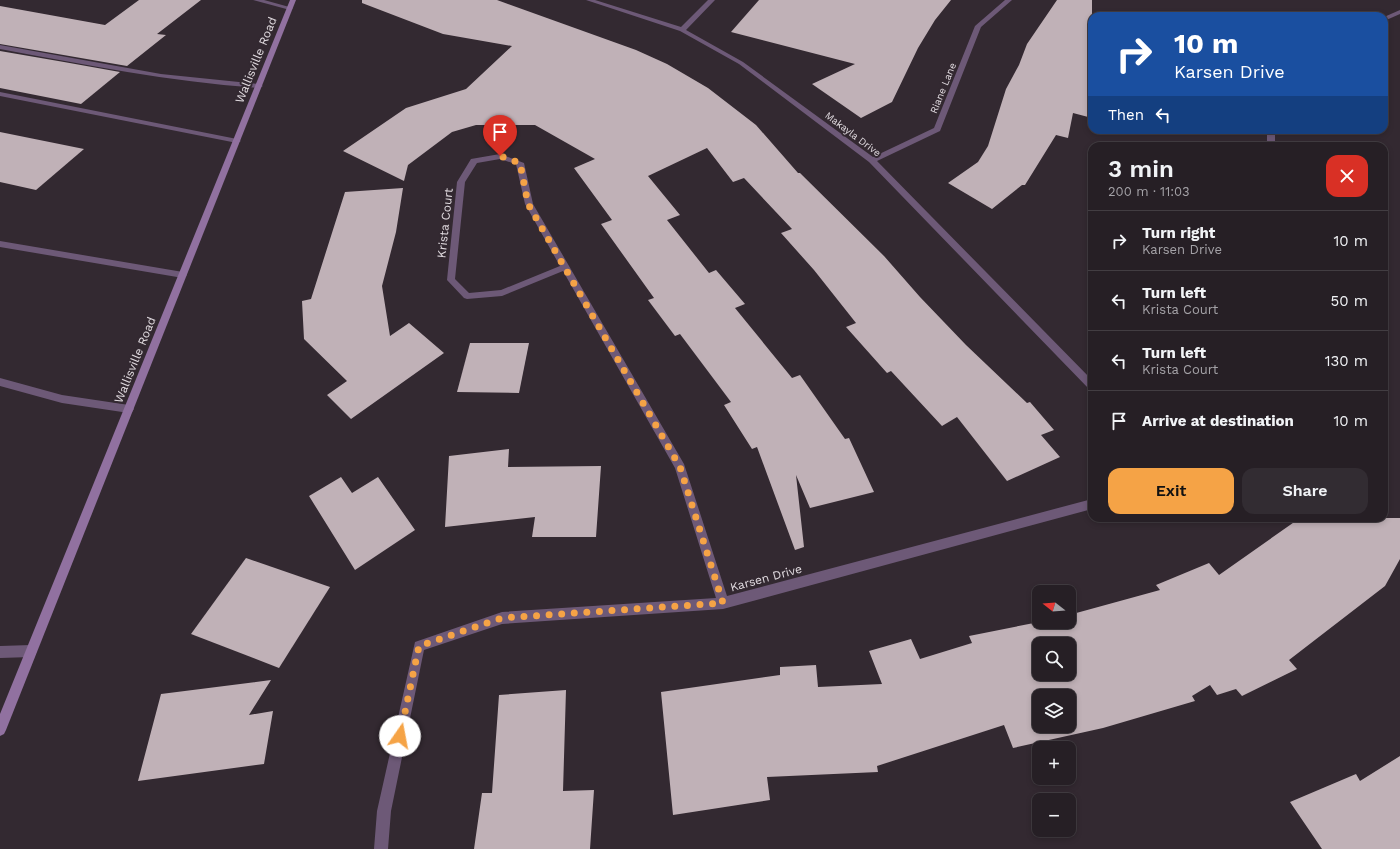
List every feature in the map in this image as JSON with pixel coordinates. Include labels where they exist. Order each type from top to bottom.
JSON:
[{"type":"main road","name":"Wallisville Road","points":[[0,730],[292,4]]},
{"type":"street","points":[[256,0],[292,4]]},
{"type":"street","name":"Makayla Drive","points":[[589,0],[682,30],[740,63],[872,160],[1088,382]]},
{"type":"street","points":[[682,30],[712,0]]},
{"type":"street","name":"Riane Lane","points":[[872,160],[937,129],[978,26],[1009,0]]},
{"type":"street","points":[[1388,17],[1400,12]]},
{"type":"street","points":[[0,47],[124,70],[220,84],[259,86]]},
{"type":"street","points":[[0,94],[237,141]]},
{"type":"street","name":"Krista Court","points":[[565,267],[502,293],[467,296],[451,280],[461,182],[474,161],[500,156],[520,163],[528,204],[565,267],[680,467],[723,603]]},
{"type":"street","points":[[0,244],[95,262],[183,275]]},
{"type":"street","points":[[0,382],[62,400],[129,408]]},
{"type":"street","name":"Karsen Drive","points":[[381,849],[384,811],[419,646],[502,618],[723,603],[1088,505]]},
{"type":"street","points":[[0,652],[31,651]]},
{"type":"building","points":[[139,0],[201,0],[157,34],[166,35],[127,66],[0,44],[0,6],[105,25]]},
{"type":"building","points":[[362,0],[497,0],[636,50],[667,64],[708,88],[756,125],[798,173],[800,173],[884,256],[920,297],[966,345],[1027,403],[1030,402],[1054,430],[1041,435],[1060,457],[1007,481],[957,417],[942,426],[891,371],[887,373],[846,327],[856,323],[814,270],[781,233],[792,229],[744,178],[733,182],[707,148],[648,176],[680,215],[667,220],[709,273],[716,270],[745,304],[735,308],[792,378],[800,375],[845,439],[849,438],[874,492],[810,508],[796,475],[804,547],[795,550],[757,447],[752,449],[724,405],[731,402],[680,334],[675,336],[648,300],[654,298],[601,224],[612,220],[574,168],[595,159],[535,125],[476,125],[452,132],[408,165],[404,181],[343,151],[406,108],[466,89],[512,46],[443,34],[362,3]]},
{"type":"building","points":[[759,0],[951,0],[935,20],[918,48],[892,102],[861,118],[812,84],[855,64],[731,32]]},
{"type":"building","points":[[1057,0],[1092,0],[1092,12],[1088,12],[1088,117],[1073,113],[1068,138],[1056,135],[1025,185],[1022,185],[992,209],[948,183],[978,162],[988,146],[1006,89],[1019,65],[1027,44]]},
{"type":"building","points":[[0,51],[120,72],[81,104],[0,88]]},
{"type":"building","points":[[0,132],[84,149],[36,190],[0,182]]},
{"type":"building","points":[[403,188],[396,232],[382,286],[390,336],[409,323],[444,353],[351,419],[327,395],[347,381],[304,339],[302,301],[311,299],[345,192]]},
{"type":"building","points":[[470,343],[529,343],[519,393],[457,392]]},
{"type":"building","points":[[509,449],[508,467],[601,466],[596,537],[532,537],[535,517],[445,527],[449,456]]},
{"type":"building","points":[[341,477],[352,493],[378,477],[415,530],[355,570],[309,496]]},
{"type":"building","points":[[1388,518],[1400,518],[1400,559],[1385,586],[1289,660],[1297,669],[1242,696],[1236,689],[1217,695],[1210,685],[1192,696],[1195,701],[1103,728],[1044,741],[1032,741],[1032,744],[1013,748],[1004,725],[877,766],[878,772],[767,777],[770,800],[673,815],[661,692],[780,675],[780,667],[816,665],[818,687],[882,684],[869,651],[911,639],[920,659],[972,643],[969,636],[1032,623],[1032,629],[1076,629],[1076,613],[1160,590],[1156,585],[1209,563],[1219,575],[1294,522],[1388,522]]},
{"type":"building","points":[[246,558],[330,587],[279,668],[191,634]]},
{"type":"building","points":[[271,680],[249,715],[273,711],[264,764],[138,781],[161,694]]},
{"type":"building","points":[[566,690],[563,791],[594,790],[590,849],[474,849],[482,793],[492,793],[499,695]]},
{"type":"building","points":[[1400,756],[1400,849],[1322,849],[1290,802],[1356,774],[1360,781]]},
{"type":"route","points":[[400,736],[419,646],[502,618],[723,603],[680,467],[528,204],[520,163],[500,156]]}]
